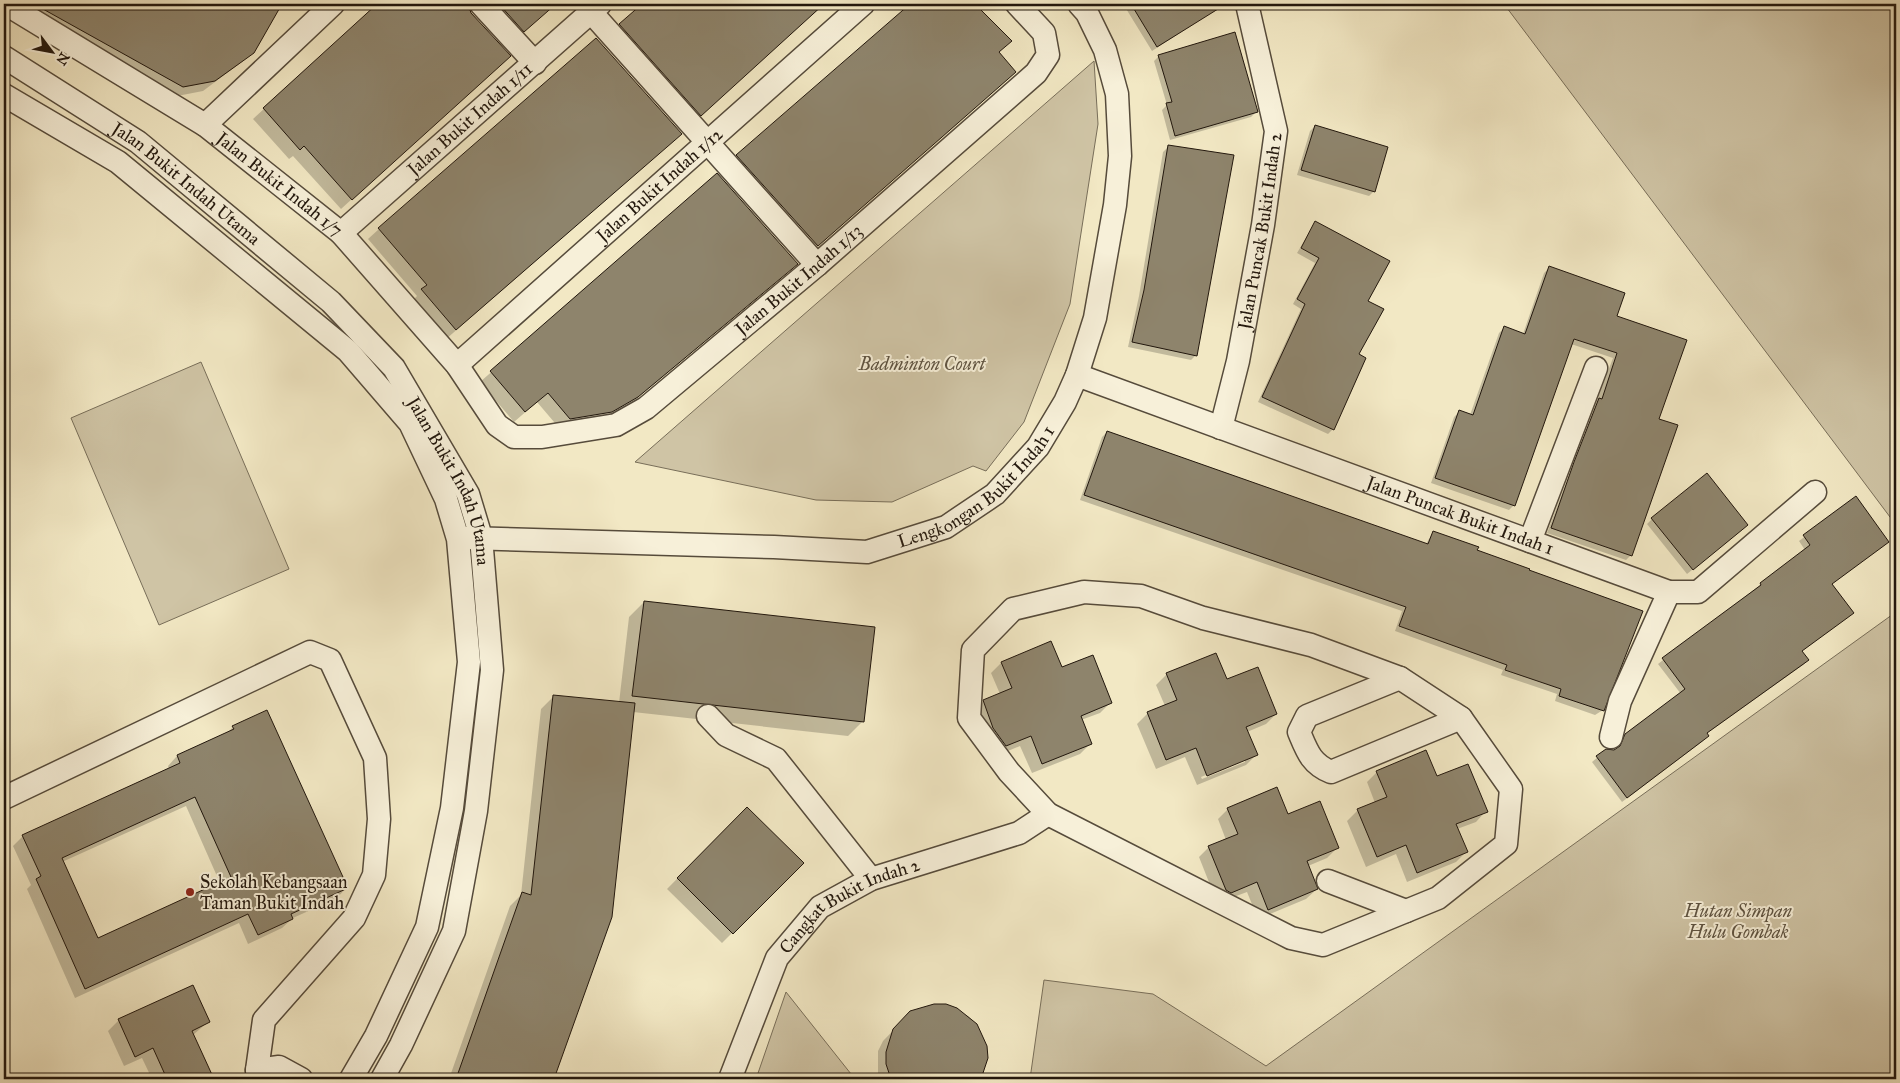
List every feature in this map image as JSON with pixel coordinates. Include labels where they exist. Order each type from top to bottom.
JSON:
[{"type":"street","name":"Jalan Bukit Indah 1/7","points":[[6,4],[205,124],[341,233],[457,365],[497,425]]},
{"type":"street","points":[[205,124],[333,4]]},
{"type":"street","points":[[481,4],[535,63]]},
{"type":"street","name":"Jalan Bukit Indah 1/12","points":[[457,365],[863,4]]},
{"type":"street","name":"Jalan Bukit Indah 1/13","points":[[497,425],[514,437],[542,437],[616,425],[646,408],[817,265],[1036,73],[1048,55],[1044,33],[1017,4]]},
{"type":"street","name":"Lengkongan Bukit Indah 1","points":[[458,539],[481,537],[867,552],[946,527],[995,494],[1038,447],[1065,402],[1077,375],[1095,318],[1115,205],[1120,156],[1117,94],[1105,50],[1087,12],[1079,4]]},
{"type":"street","name":"Jalan Puncak Bukit Indah 2","points":[[1221,428],[1238,361],[1258,254],[1276,131],[1247,4]]},
{"type":"street","points":[[596,8],[708,142],[817,265]]},
{"type":"street","name":"Jalan Bukit Indah 1/11","points":[[341,233],[596,8]]},
{"type":"street","name":"Jalan Bukit Indah Utama","points":[[4,58],[138,142],[331,302],[394,368],[468,494],[481,537],[492,670],[476,811],[454,932],[401,1045],[382,1079]]},
{"type":"street","name":"Jalan Bukit Indah Utama","points":[[4,96],[118,162],[348,351],[410,423],[446,499],[458,539],[469,662],[452,808],[427,926],[376,1036],[351,1079]]},
{"type":"street","points":[[1530,541],[1596,368]]},
{"type":"street","name":"Jalan Puncak Bukit Indah 1","points":[[1077,375],[1669,592],[1698,592],[1815,492]]},
{"type":"street","points":[[1084,592],[1141,596],[1203,618],[1311,645],[1400,678],[1461,718],[1511,789],[1506,844],[1438,898],[1323,945],[1291,938],[1048,814],[1009,772],[970,718],[973,650],[1013,609],[1084,592]]},
{"type":"street","points":[[1611,737],[1620,701],[1669,592]]},
{"type":"street","points":[[4,798],[310,652],[330,660],[375,758],[379,819],[374,875],[354,918],[264,1020],[258,1075],[279,1067],[301,1079]]},
{"type":"street","points":[[1400,678],[1306,716],[1299,732],[1309,758],[1322,769],[1332,772],[1461,718]]},
{"type":"street","points":[[708,716],[726,735],[776,759],[871,879]]},
{"type":"street","name":"Cangkat Bukit Indah 2","points":[[730,1079],[778,958],[820,907],[871,879],[1019,833],[1048,814]]},
{"type":"street","points":[[1328,882],[1406,911]]},
{"type":"green space","points":[[1504,4],[1896,4],[1896,525],[1845,457]]},
{"type":"green space","name":"Badminton Court","points":[[1094,61],[1098,124],[1070,304],[1024,422],[986,471],[973,466],[892,502],[816,500],[635,462]]},
{"type":"green space","points":[[201,362],[289,569],[159,625],[71,418]]},
{"type":"green space","name":"Hutan Simpan Hulu Gombak","points":[[1896,612],[1896,1079],[1030,1079],[1044,980],[1153,994],[1266,1066]]},
{"type":"green space","points":[[786,992],[855,1079],[756,1079]]},
{"type":"building","points":[[34,4],[282,4],[254,53],[215,81],[183,87]]},
{"type":"building","points":[[377,4],[468,4],[471,13],[511,56],[352,200],[304,146],[300,150],[263,108]]},
{"type":"building","points":[[499,4],[556,4],[524,32]]},
{"type":"building","points":[[642,4],[824,4],[701,116],[619,24]]},
{"type":"building","points":[[910,4],[975,4],[1012,41],[999,52],[1016,72],[818,246],[736,155]]},
{"type":"building","points":[[1131,4],[1226,4],[1157,47]]},
{"type":"building","points":[[1235,32],[1258,112],[1175,136],[1166,103],[1172,102],[1158,55]]},
{"type":"building","points":[[596,38],[682,134],[456,330],[421,289],[427,285],[378,228]]},
{"type":"building","points":[[1315,125],[1388,147],[1375,192],[1301,170]]},
{"type":"building","points":[[1168,145],[1234,155],[1197,356],[1132,342],[1144,290]]},
{"type":"building","points":[[717,173],[798,264],[638,397],[612,412],[570,419],[548,393],[525,412],[490,371]]},
{"type":"building","points":[[1315,221],[1390,261],[1368,301],[1384,309],[1359,354],[1366,358],[1334,430],[1262,397],[1305,304],[1297,299],[1319,258],[1301,248]]},
{"type":"building","points":[[1549,266],[1625,293],[1617,316],[1687,340],[1659,419],[1678,425],[1632,556],[1551,528],[1599,398],[1602,399],[1617,353],[1574,339],[1515,506],[1435,478],[1459,410],[1473,415],[1504,326],[1525,334]]},
{"type":"building","points":[[1107,431],[1428,544],[1433,531],[1479,547],[1477,550],[1529,570],[1643,611],[1604,711],[1559,696],[1561,689],[1505,670],[1507,665],[1399,626],[1406,607],[1084,495]]},
{"type":"building","points":[[1707,473],[1748,525],[1693,570],[1651,518]]},
{"type":"building","points":[[1856,496],[1889,542],[1832,584],[1854,613],[1802,651],[1809,660],[1707,733],[1709,736],[1627,798],[1596,756],[1606,749],[1614,750],[1620,746],[1625,734],[1685,689],[1662,658],[1761,585],[1760,583],[1810,545],[1803,535]]},
{"type":"building","points":[[644,601],[875,627],[864,722],[632,696]]},
{"type":"building","points":[[1051,641],[1062,667],[1093,655],[1112,703],[1081,716],[1092,744],[1042,764],[1031,736],[1006,746],[993,728],[983,700],[1012,688],[1001,662]]},
{"type":"building","points":[[1216,653],[1227,679],[1258,667],[1277,714],[1246,727],[1258,755],[1207,776],[1196,748],[1166,760],[1147,712],[1177,700],[1166,673]]},
{"type":"building","points":[[553,695],[635,703],[612,917],[554,1079],[456,1079],[522,892],[531,895]]},
{"type":"building","points":[[267,710],[348,888],[291,914],[293,919],[258,935],[248,914],[85,989],[36,879],[41,876],[22,835],[180,763],[177,755],[234,729],[232,726]],"holes":[[[195,797],[231,877],[98,938],[62,858]]]},
{"type":"building","points":[[1426,750],[1437,776],[1468,764],[1488,812],[1456,824],[1468,852],[1417,873],[1406,845],[1377,857],[1357,809],[1387,797],[1376,771]]},
{"type":"building","points":[[1277,787],[1288,814],[1320,801],[1339,848],[1307,861],[1318,889],[1268,910],[1257,882],[1231,893],[1226,890],[1208,846],[1238,834],[1227,808]]},
{"type":"building","points":[[747,807],[804,863],[733,934],[677,878]]},
{"type":"building","points":[[193,985],[210,1022],[192,1031],[214,1079],[167,1079],[153,1048],[135,1057],[118,1019]]},
{"type":"building","points":[[934,1004],[946,1004],[957,1008],[977,1024],[987,1046],[988,1058],[981,1079],[891,1079],[886,1064],[886,1052],[893,1029],[910,1011]]},
{"type":"place","name":"Sekolah Kebangsaan Taman Bukit Indah","points":[[190,892]]}]
